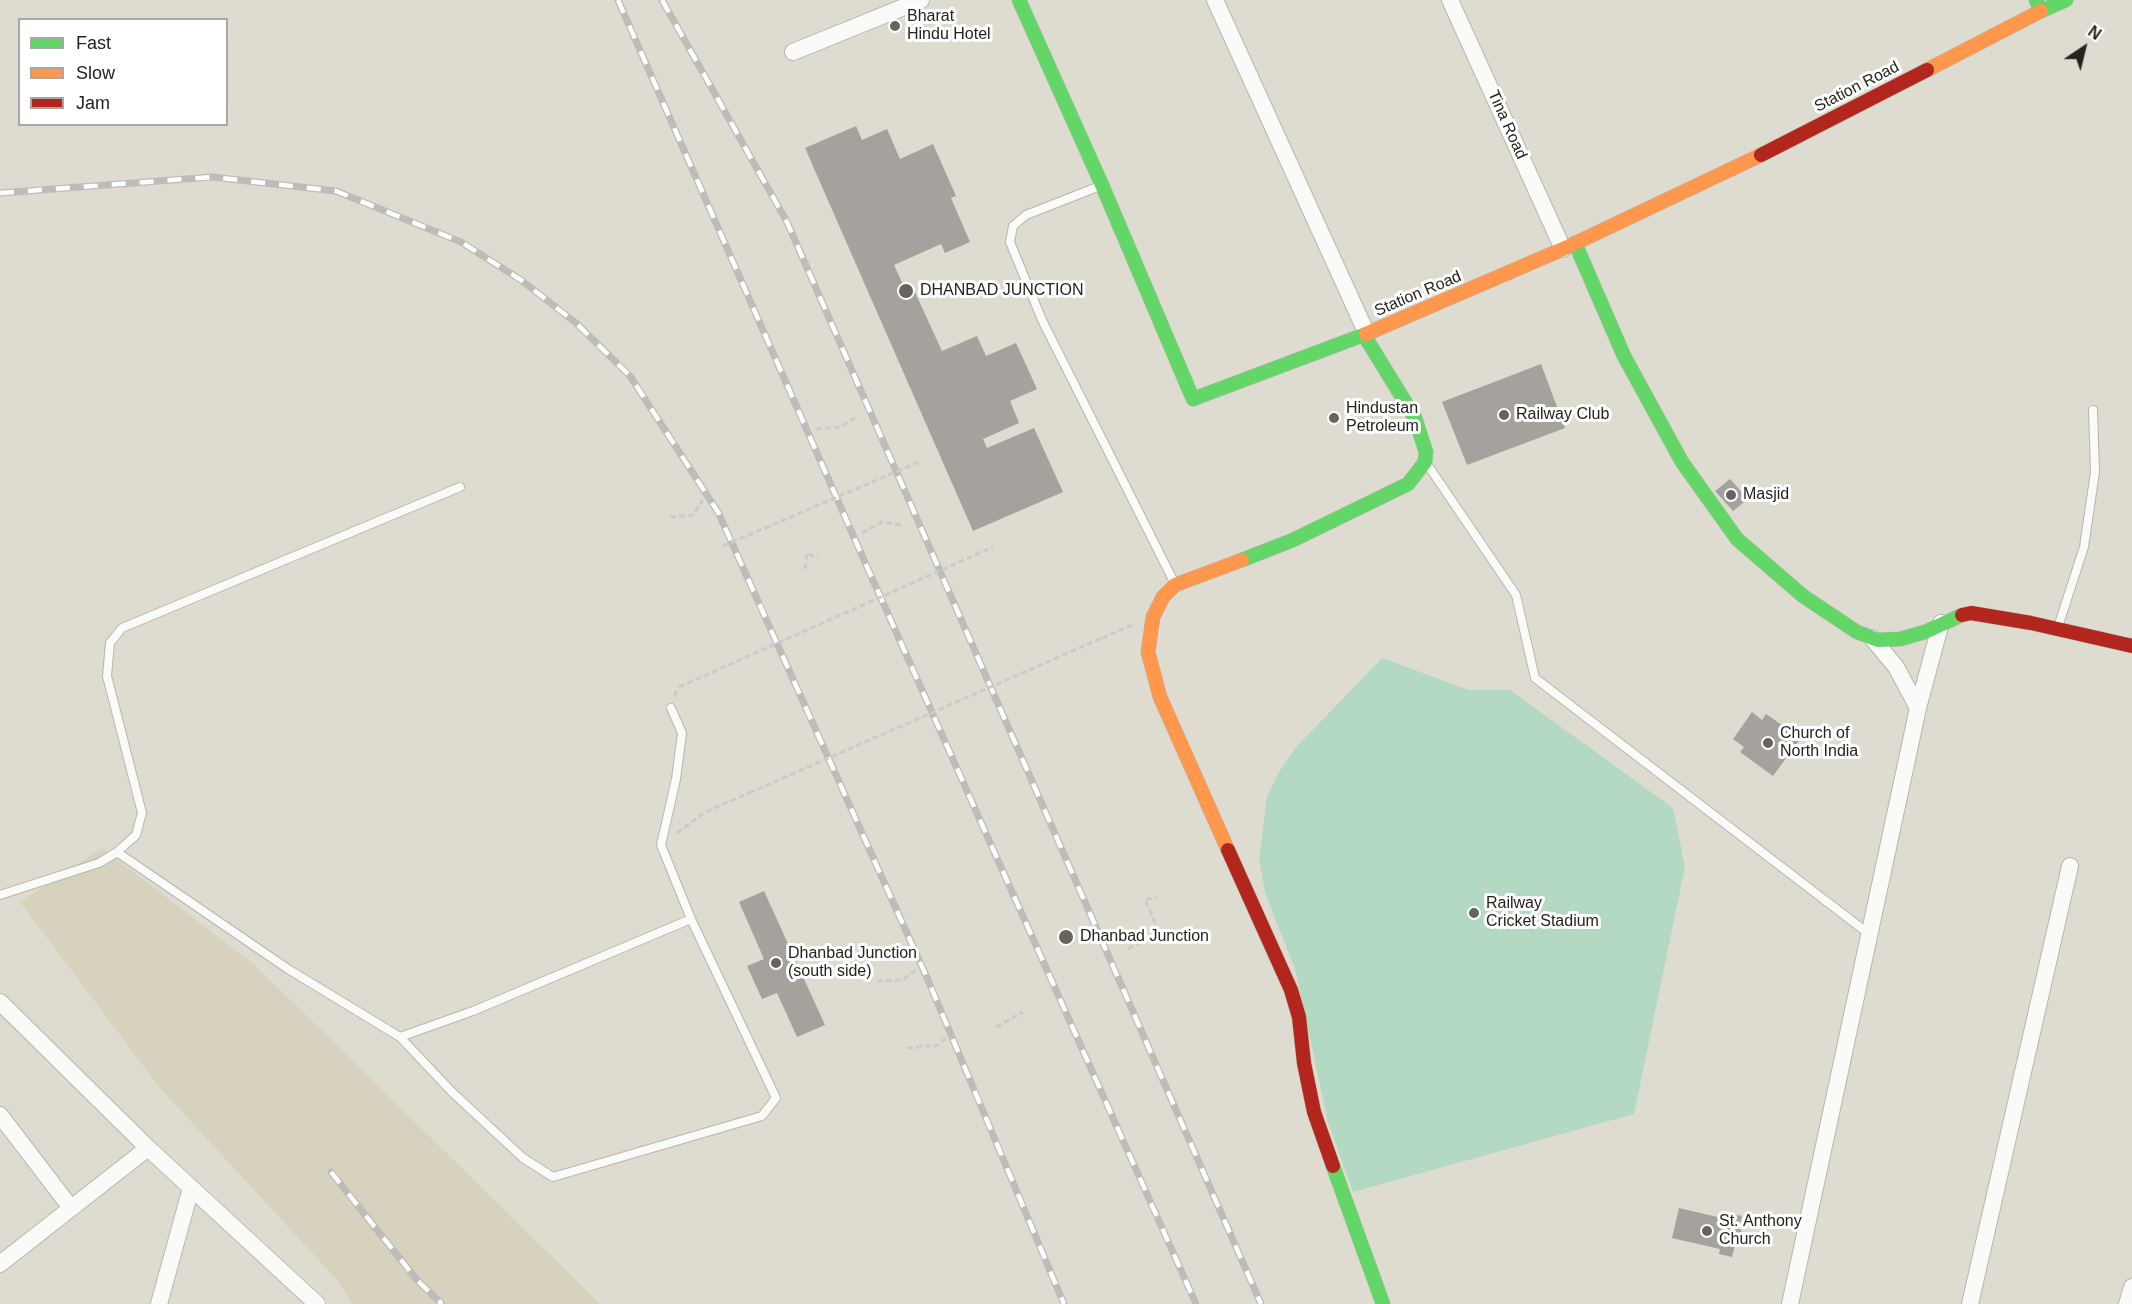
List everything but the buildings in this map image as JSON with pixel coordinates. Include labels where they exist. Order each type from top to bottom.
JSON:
[{"type":"main road","name":"Station Road","points":[[1018,0],[1102,185],[1193,399],[1366,334],[1569,246],[1760,156],[2038,5],[2062,1]]},
{"type":"main road","points":[[1569,246],[1654,414],[1718,516],[1754,556],[1834,618],[1872,638],[1900,639],[1925,632],[1954,616],[1971,613],[2132,646]]},
{"type":"main road","points":[[1366,334],[1414,418],[1426,452],[1425,462],[1408,484],[1356,511],[1293,540],[1175,585],[1163,597],[1149,629],[1148,652],[1152,674],[1291,990],[1299,1017],[1304,1063],[1314,1112],[1383,1304]]},
{"type":"street","points":[[793,52],[921,0]]},
{"type":"street","points":[[1215,0],[1366,334]]},
{"type":"street","name":"Tina Road","points":[[1450,0],[1569,246]]},
{"type":"street","points":[[1790,1304],[1918,708],[1941,623]]},
{"type":"street","points":[[1872,638],[1896,668],[1918,708]]},
{"type":"street","points":[[1970,1304],[2070,866]]},
{"type":"street","points":[[0,1002],[148,1148],[317,1304]]},
{"type":"street","points":[[0,1115],[71,1208]]},
{"type":"street","points":[[0,1264],[148,1148]]},
{"type":"street","points":[[159,1304],[191,1188]]},
{"type":"street","points":[[2127,1304],[2132,1287]]},
{"type":"lane","points":[[1102,185],[1026,215],[1013,226],[1010,242],[1042,320],[1175,585]]},
{"type":"lane","points":[[2057,629],[2084,547],[2095,472],[2093,410]]},
{"type":"lane","points":[[1425,462],[1516,595],[1535,678],[1870,934]]},
{"type":"lane","points":[[0,895],[99,863],[117,852],[136,835],[142,813],[107,676],[110,644],[122,628],[460,487]]},
{"type":"lane","points":[[117,852],[262,952],[399,1037],[452,1092],[523,1158],[553,1177],[762,1116],[776,1098],[691,919],[661,845],[676,779],[682,733],[671,708]]},
{"type":"lane","points":[[399,1037],[473,1011],[691,919]]},
{"type":"path","points":[[816,429],[840,427],[855,418]]},
{"type":"path","points":[[723,546],[919,462]]},
{"type":"path","points":[[670,517],[693,515],[703,500]]},
{"type":"path","points":[[862,533],[882,522],[901,525]]},
{"type":"path","points":[[679,687],[993,547]]},
{"type":"path","points":[[805,569],[807,553],[818,558]]},
{"type":"path","points":[[661,845],[705,812],[1141,621]]},
{"type":"path","points":[[1128,949],[1160,932],[1145,899],[1157,898]]},
{"type":"path","points":[[877,981],[903,980],[917,969]]},
{"type":"path","points":[[996,1027],[1023,1012]]},
{"type":"path","points":[[907,1048],[938,1045],[947,1037]]},
{"type":"shaded area","points":[[102,848],[256,966],[600,1304],[352,1304],[338,1281],[160,1088],[20,902]]},
{"type":"green space","name":"Railway Cricket Stadium","points":[[1382,658],[1469,690],[1510,690],[1673,808],[1685,867],[1634,1114],[1353,1192],[1328,1122],[1295,969],[1265,893],[1259,859],[1267,797],[1279,772],[1297,746]]},
{"type":"railway","points":[[618,0],[860,551],[1196,1304]]},
{"type":"railway","points":[[662,0],[787,222],[1261,1304]]},
{"type":"railway","points":[[0,193],[212,177],[336,191],[461,242],[521,280],[576,323],[630,376],[718,512],[928,980],[1064,1304]]},
{"type":"railway","points":[[331,1172],[417,1280],[442,1304]]},
{"type":"traffic: fast","points":[[1019,0],[1102,185],[1193,399],[1366,334]]},
{"type":"traffic: fast","points":[[2036,0],[2041,11],[2066,0]]},
{"type":"traffic: fast","points":[[1575,243],[1624,356],[1682,462],[1737,539],[1803,596],[1857,632],[1878,640],[1900,639],[1925,632],[1962,615]]},
{"type":"traffic: fast","points":[[1242,560],[1293,540],[1408,484],[1425,462],[1426,452],[1415,418],[1364,335]]},
{"type":"traffic: fast","points":[[1333,1166],[1383,1304]]},
{"type":"traffic: slow","points":[[1927,70],[2041,11]]},
{"type":"traffic: slow","points":[[1366,334],[1563,249],[1761,155]]},
{"type":"traffic: slow","points":[[1228,850],[1160,697],[1148,652],[1153,617],[1163,597],[1175,585],[1242,560]]},
{"type":"traffic: jam","points":[[1761,155],[1927,70]]},
{"type":"traffic: jam","points":[[1962,615],[1971,613],[2031,623],[2132,646]]},
{"type":"traffic: jam","points":[[1228,850],[1291,990],[1299,1017],[1304,1063],[1314,1112],[1333,1166]]},
{"type":"place","name":"Bharat Hindu Hotel","points":[[895,26]]},
{"type":"place","name":"DHANBAD JUNCTION","points":[[906,291]]},
{"type":"place","name":"Railway Club","points":[[1504,415]]},
{"type":"place","name":"Hindustan Petroleum","points":[[1334,418]]},
{"type":"place","name":"Masjid","points":[[1731,495]]},
{"type":"place","name":"Church of North India","points":[[1768,743]]},
{"type":"place","name":"Railway Cricket Stadium","points":[[1474,913]]},
{"type":"place","name":"Dhanbad Junction","points":[[1066,937]]},
{"type":"place","name":"Dhanbad Junction (south side)","points":[[776,963]]},
{"type":"place","name":"St. Anthony Church","points":[[1707,1231]]}]
